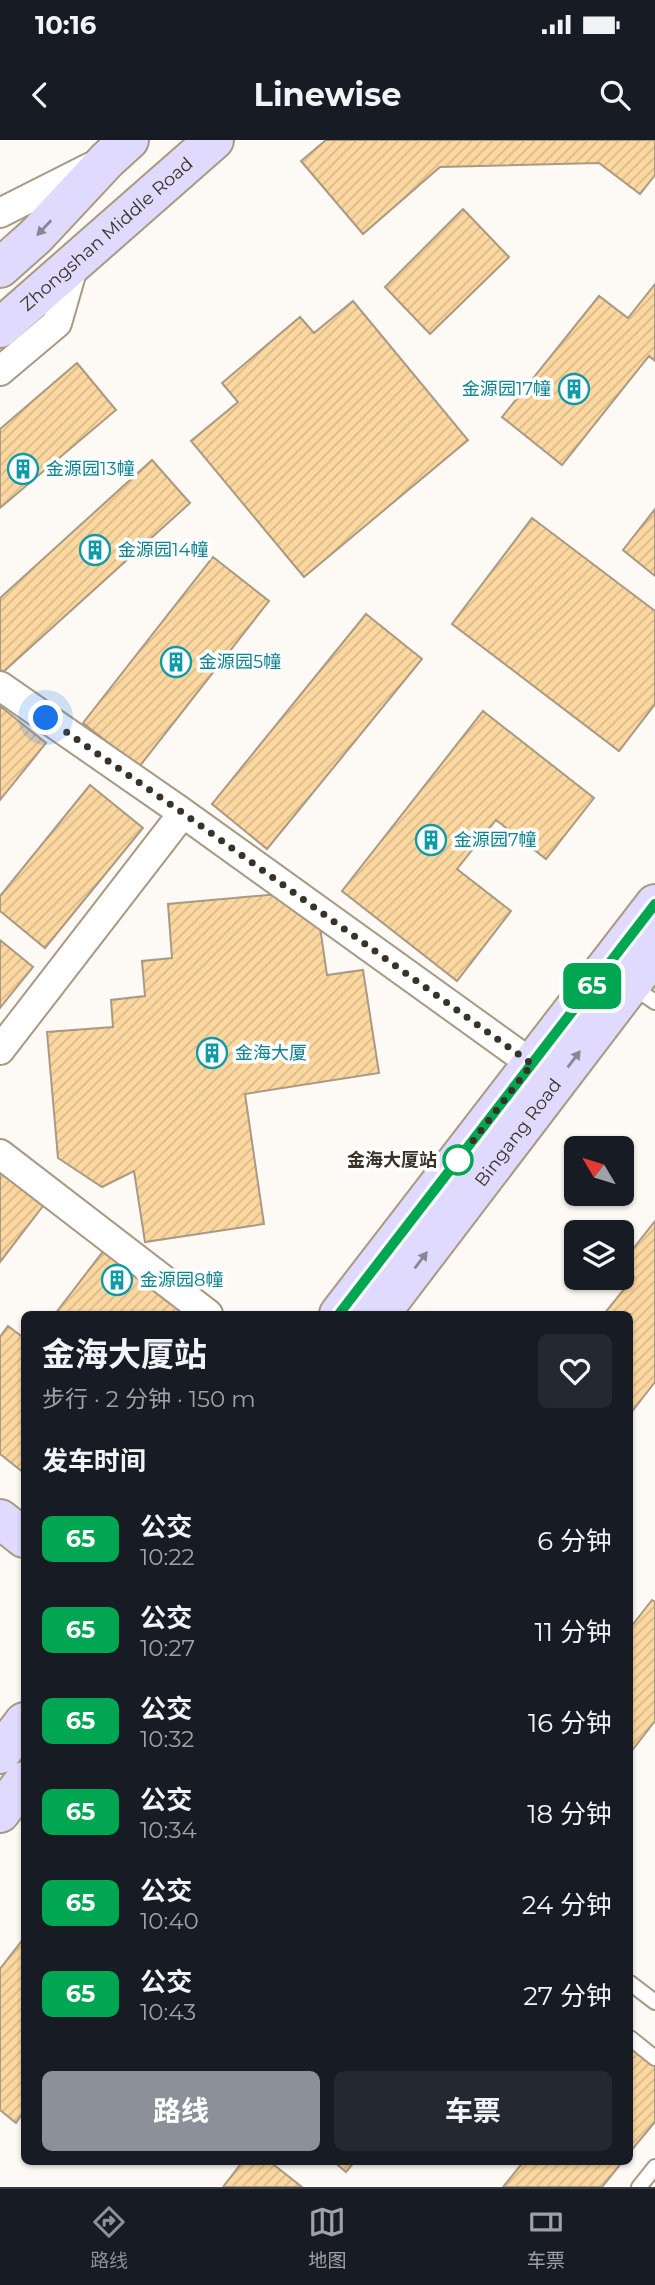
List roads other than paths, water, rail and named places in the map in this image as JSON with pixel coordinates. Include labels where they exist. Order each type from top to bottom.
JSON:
[{"type":"street","name":"Zhongshan Middle Road","points":[[0,328],[214,140]]},
{"type":"street","points":[[0,213],[118,150]]},
{"type":"street","points":[[0,268],[36,236],[118,150]]},
{"type":"street","points":[[0,371],[57,323],[74,264]]},
{"type":"street","points":[[0,686],[183,813],[532,1064]]},
{"type":"street","points":[[0,1050],[183,813]]},
{"type":"street","name":"Bingang Road","points":[[341,1311],[655,904]]},
{"type":"street","name":"Bingang Road","points":[[382,1311],[649,974]]},
{"type":"street","points":[[0,1154],[204,1311]]},
{"type":"street","points":[[0,1519],[21,1536]]},
{"type":"street","points":[[0,1754],[21,1726]]},
{"type":"street","points":[[0,1813],[21,1785]]},
{"type":"lane","points":[[633,1985],[655,2002]]},
{"type":"lane","points":[[633,2040],[655,2058]]},
{"type":"lane","points":[[639,2187],[655,2167]]},
{"type":"place","name":"金源园17幢","points":[[574,389]]},
{"type":"place","name":"金源园13幢","points":[[23,469]]},
{"type":"place","name":"金源园14幢","points":[[95,550]]},
{"type":"place","name":"金源园5幢","points":[[176,662]]},
{"type":"place","name":"金源园7幢","points":[[431,840]]},
{"type":"place","name":"金海大厦","points":[[212,1053]]},
{"type":"place","name":"金海大厦站","points":[[458,1160]]},
{"type":"place","name":"金源园8幢","points":[[117,1280]]}]
